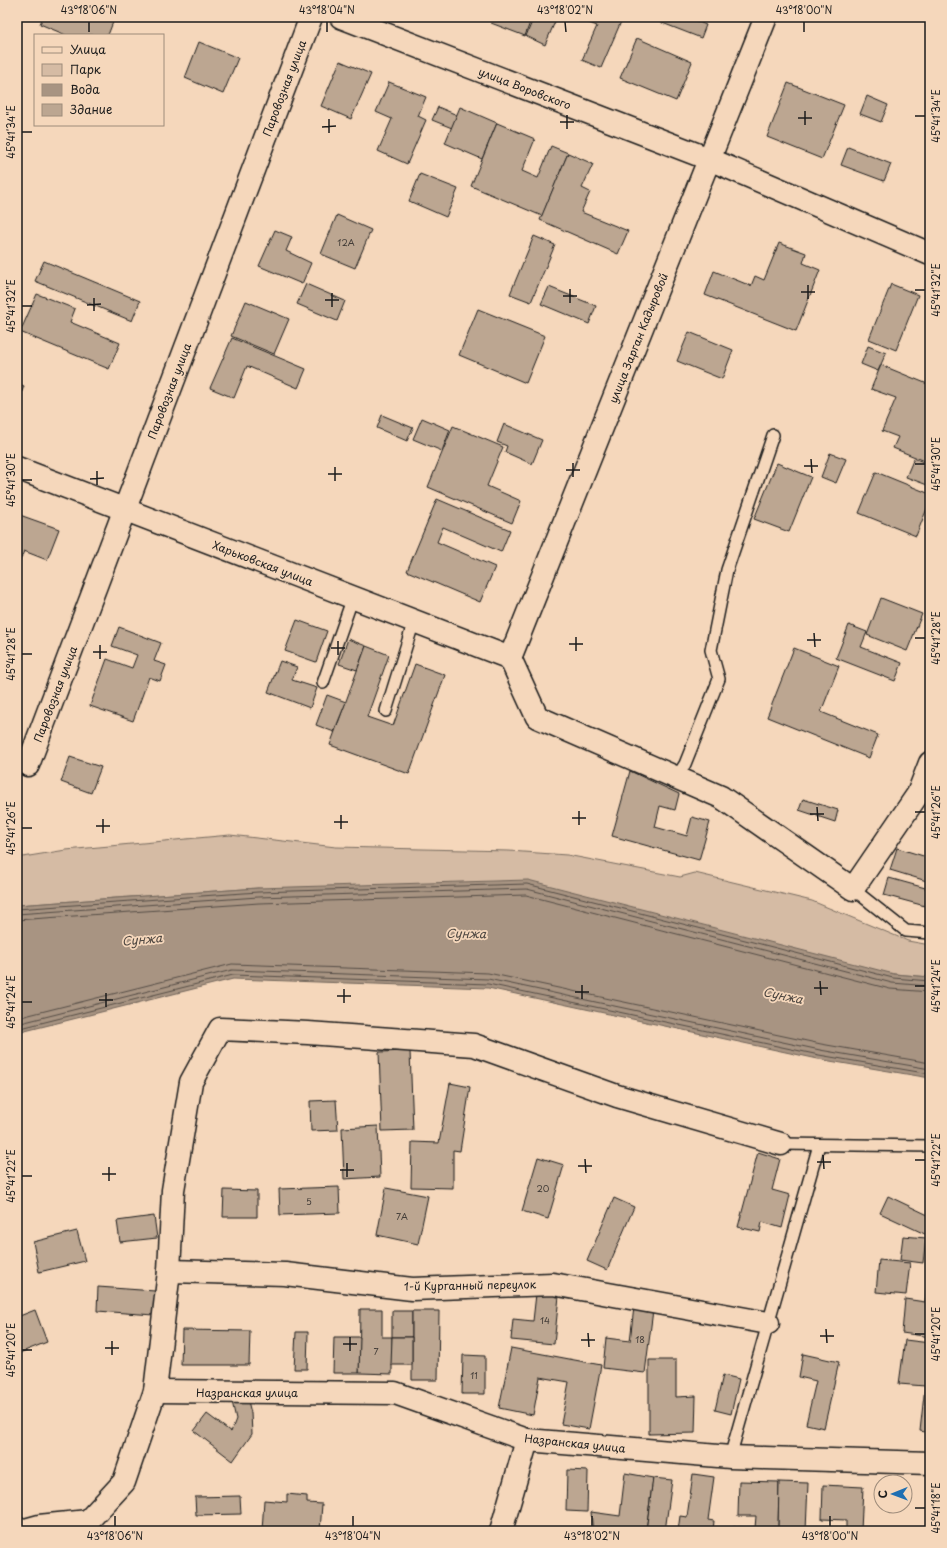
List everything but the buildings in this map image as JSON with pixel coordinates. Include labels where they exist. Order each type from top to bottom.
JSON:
[{"type":"street","name":"Паровозная улица","points":[[28,766],[311,17]]},
{"type":"street","name":"улица Воровского","points":[[341,17],[709,160],[930,254]]},
{"type":"street","name":"улица Зарган Кадыровой","points":[[510,658],[766,17]]},
{"type":"street","name":"Харьковская улица","points":[[17,468],[510,658]]},
{"type":"street","points":[[510,658],[537,717],[721,797],[853,889],[918,794],[930,763]]},
{"type":"street","points":[[21,1531],[39,1526],[87,1526],[124,1482],[155,1391],[169,1271],[173,1190],[190,1082],[220,1029],[308,1033],[474,1045],[617,1096],[781,1144]]},
{"type":"street","name":"1-й Курганный переулок","points":[[169,1271],[285,1274],[412,1289],[552,1284],[768,1323]]},
{"type":"street","name":"Назранская улица","points":[[155,1391],[395,1393],[527,1440],[730,1457],[930,1463]]},
{"type":"street","points":[[501,1531],[527,1440]]},
{"type":"lane","points":[[676,778],[685,764],[720,679],[711,650],[727,570],[773,435]]},
{"type":"lane","points":[[323,683],[353,597]]},
{"type":"lane","points":[[386,711],[414,621]]},
{"type":"lane","points":[[853,889],[906,932],[930,933]]},
{"type":"lane","points":[[781,1144],[930,1146]]},
{"type":"lane","points":[[730,1457],[819,1145]]},
{"type":"green space","points":[[230,835],[336,847],[509,851],[567,855],[680,877],[695,873],[812,901],[908,941],[930,945],[930,977],[894,974],[258,888],[17,905],[17,858],[66,850]]},
{"type":"water","name":"Сунжа","points":[[528,880],[894,974],[930,977],[930,1078],[818,1059],[488,988],[233,979],[17,1033],[17,905],[258,888]]}]
